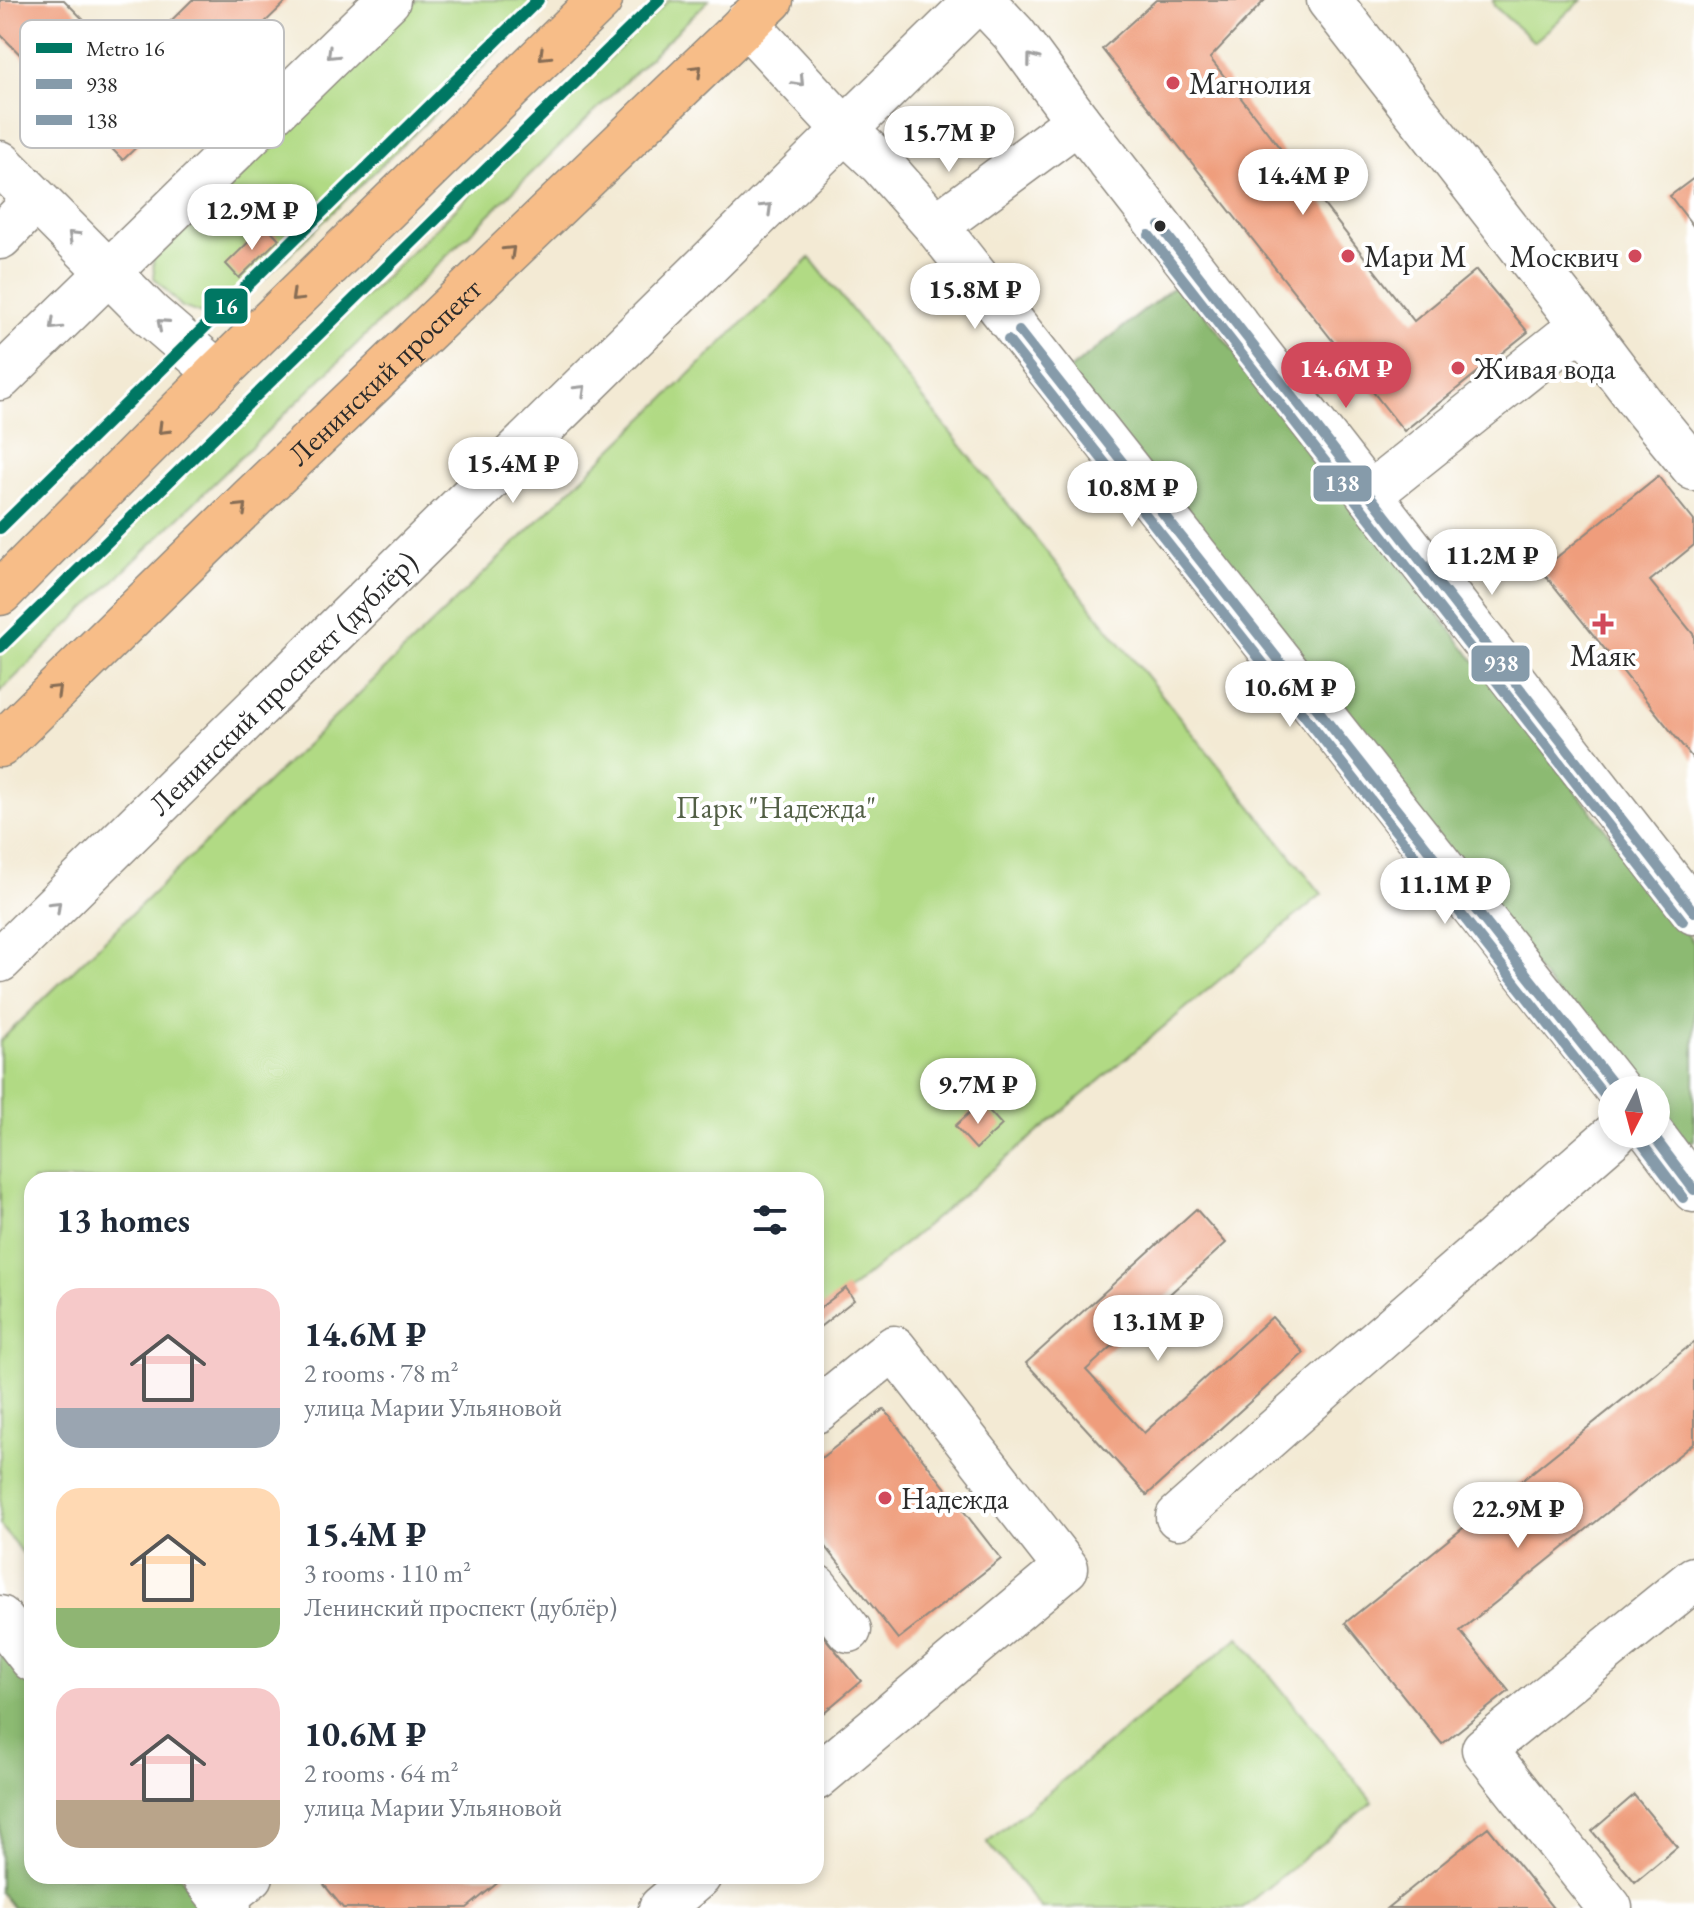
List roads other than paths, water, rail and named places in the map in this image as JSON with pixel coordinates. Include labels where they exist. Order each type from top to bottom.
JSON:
[{"type":"main road","points":[[0,593],[218,373],[600,0]]},
{"type":"main road","name":"Ленинский проспект","points":[[0,745],[250,500],[759,12]]},
{"type":"street","points":[[284,101],[388,0]]},
{"type":"street","points":[[980,0],[1014,34],[1078,121],[1694,912]]},
{"type":"street","name":"Ленинский проспект (дублёр)","points":[[0,960],[980,0]]},
{"type":"street","points":[[1329,0],[1694,468]]},
{"type":"street","points":[[759,12],[846,131],[881,164],[936,226],[1607,1076]]},
{"type":"street","points":[[936,226],[1078,121]]},
{"type":"street","points":[[0,378],[236,148]]},
{"type":"street","points":[[0,163],[151,315],[218,373]]},
{"type":"street","points":[[0,237],[36,200]]},
{"type":"street","points":[[1369,495],[1582,325]]},
{"type":"street","points":[[1178,1517],[1599,1148]]},
{"type":"street","points":[[1662,1148],[1694,1190]]},
{"type":"street","points":[[824,1405],[894,1348],[1066,1568],[824,1771]]},
{"type":"street","points":[[1610,1908],[1484,1749],[1694,1579]]},
{"type":"street","points":[[824,1597],[849,1630]]},
{"type":"street","points":[[0,1618],[24,1649]]},
{"type":"street","points":[[661,1908],[690,1884]]},
{"type":"metro line","name":"16","points":[[0,528],[538,0]]},
{"type":"metro line","name":"16","points":[[0,647],[659,0]]},
{"type":"place","name":"Магнолия","points":[[1173,83]]},
{"type":"place","name":"Мари М","points":[[1348,256]]},
{"type":"place","name":"Москвич","points":[[1635,256]]},
{"type":"place","name":"Живая вода","points":[[1458,368]]},
{"type":"place","name":"Маяк","points":[[1603,624]]},
{"type":"place","name":"Надежда","points":[[885,1498]]},
{"type":"park label","name":"Парк \"Надежда\"","points":[[776,807]]}]
